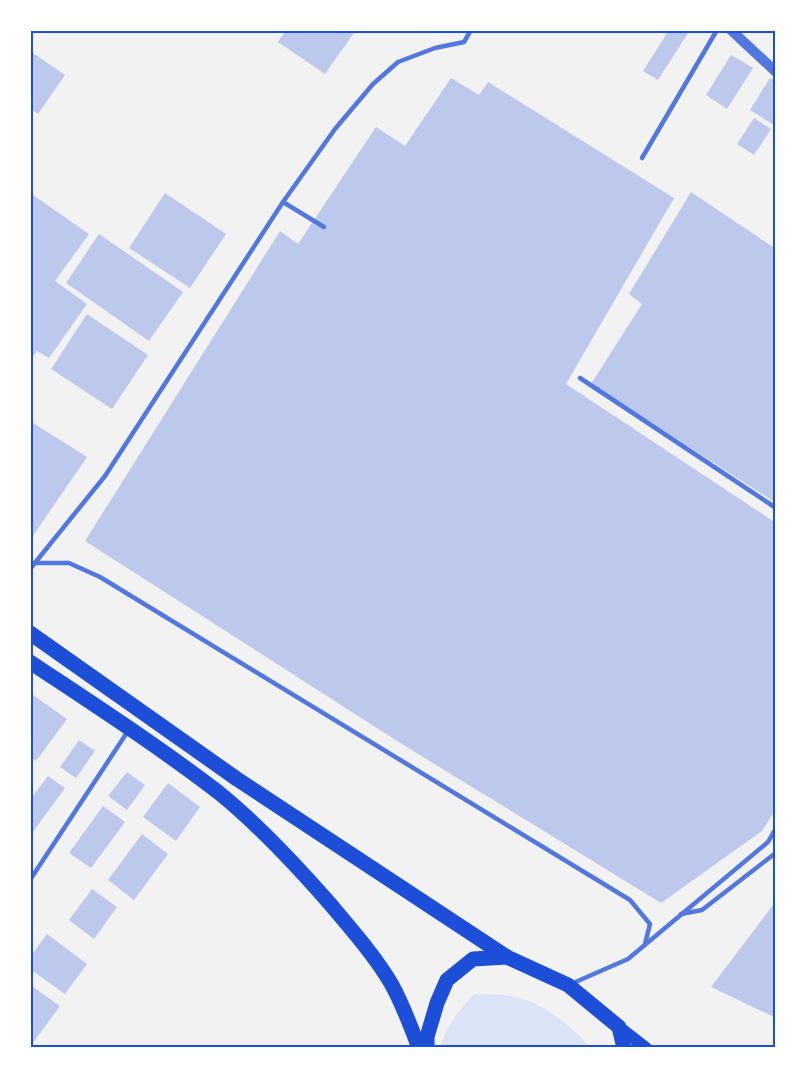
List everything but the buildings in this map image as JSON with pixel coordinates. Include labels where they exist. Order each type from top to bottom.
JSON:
[{"type":"main road","points":[[30,633],[237,780],[507,957],[568,985],[646,1048]]},
{"type":"main road","points":[[30,662],[130,729],[219,793],[303,873],[350,927],[392,984],[410,1023],[418,1048]]},
{"type":"main road","points":[[427,1048],[427,1037],[433,1014],[447,980],[473,959],[507,957]]},
{"type":"main road","points":[[619,1027],[624,1048]]},
{"type":"street","points":[[731,30],[776,72]]},
{"type":"lane","points":[[30,569],[105,476],[283,202],[335,129],[373,84],[398,62],[435,48],[464,42],[471,30]]},
{"type":"lane","points":[[642,158],[717,30]]},
{"type":"lane","points":[[283,202],[324,227]]},
{"type":"lane","points":[[580,378],[776,508]]},
{"type":"lane","points":[[35,563],[69,563],[100,577],[630,900],[650,924],[645,944]]},
{"type":"lane","points":[[30,880],[130,729]]},
{"type":"lane","points":[[568,985],[628,959],[768,842],[776,828]]},
{"type":"lane","points":[[678,915],[702,910],[773,855]]},
{"type":"shaded area","points":[[474,994],[507,995],[544,1008],[561,1020],[590,1048],[440,1048],[454,1019]]}]
